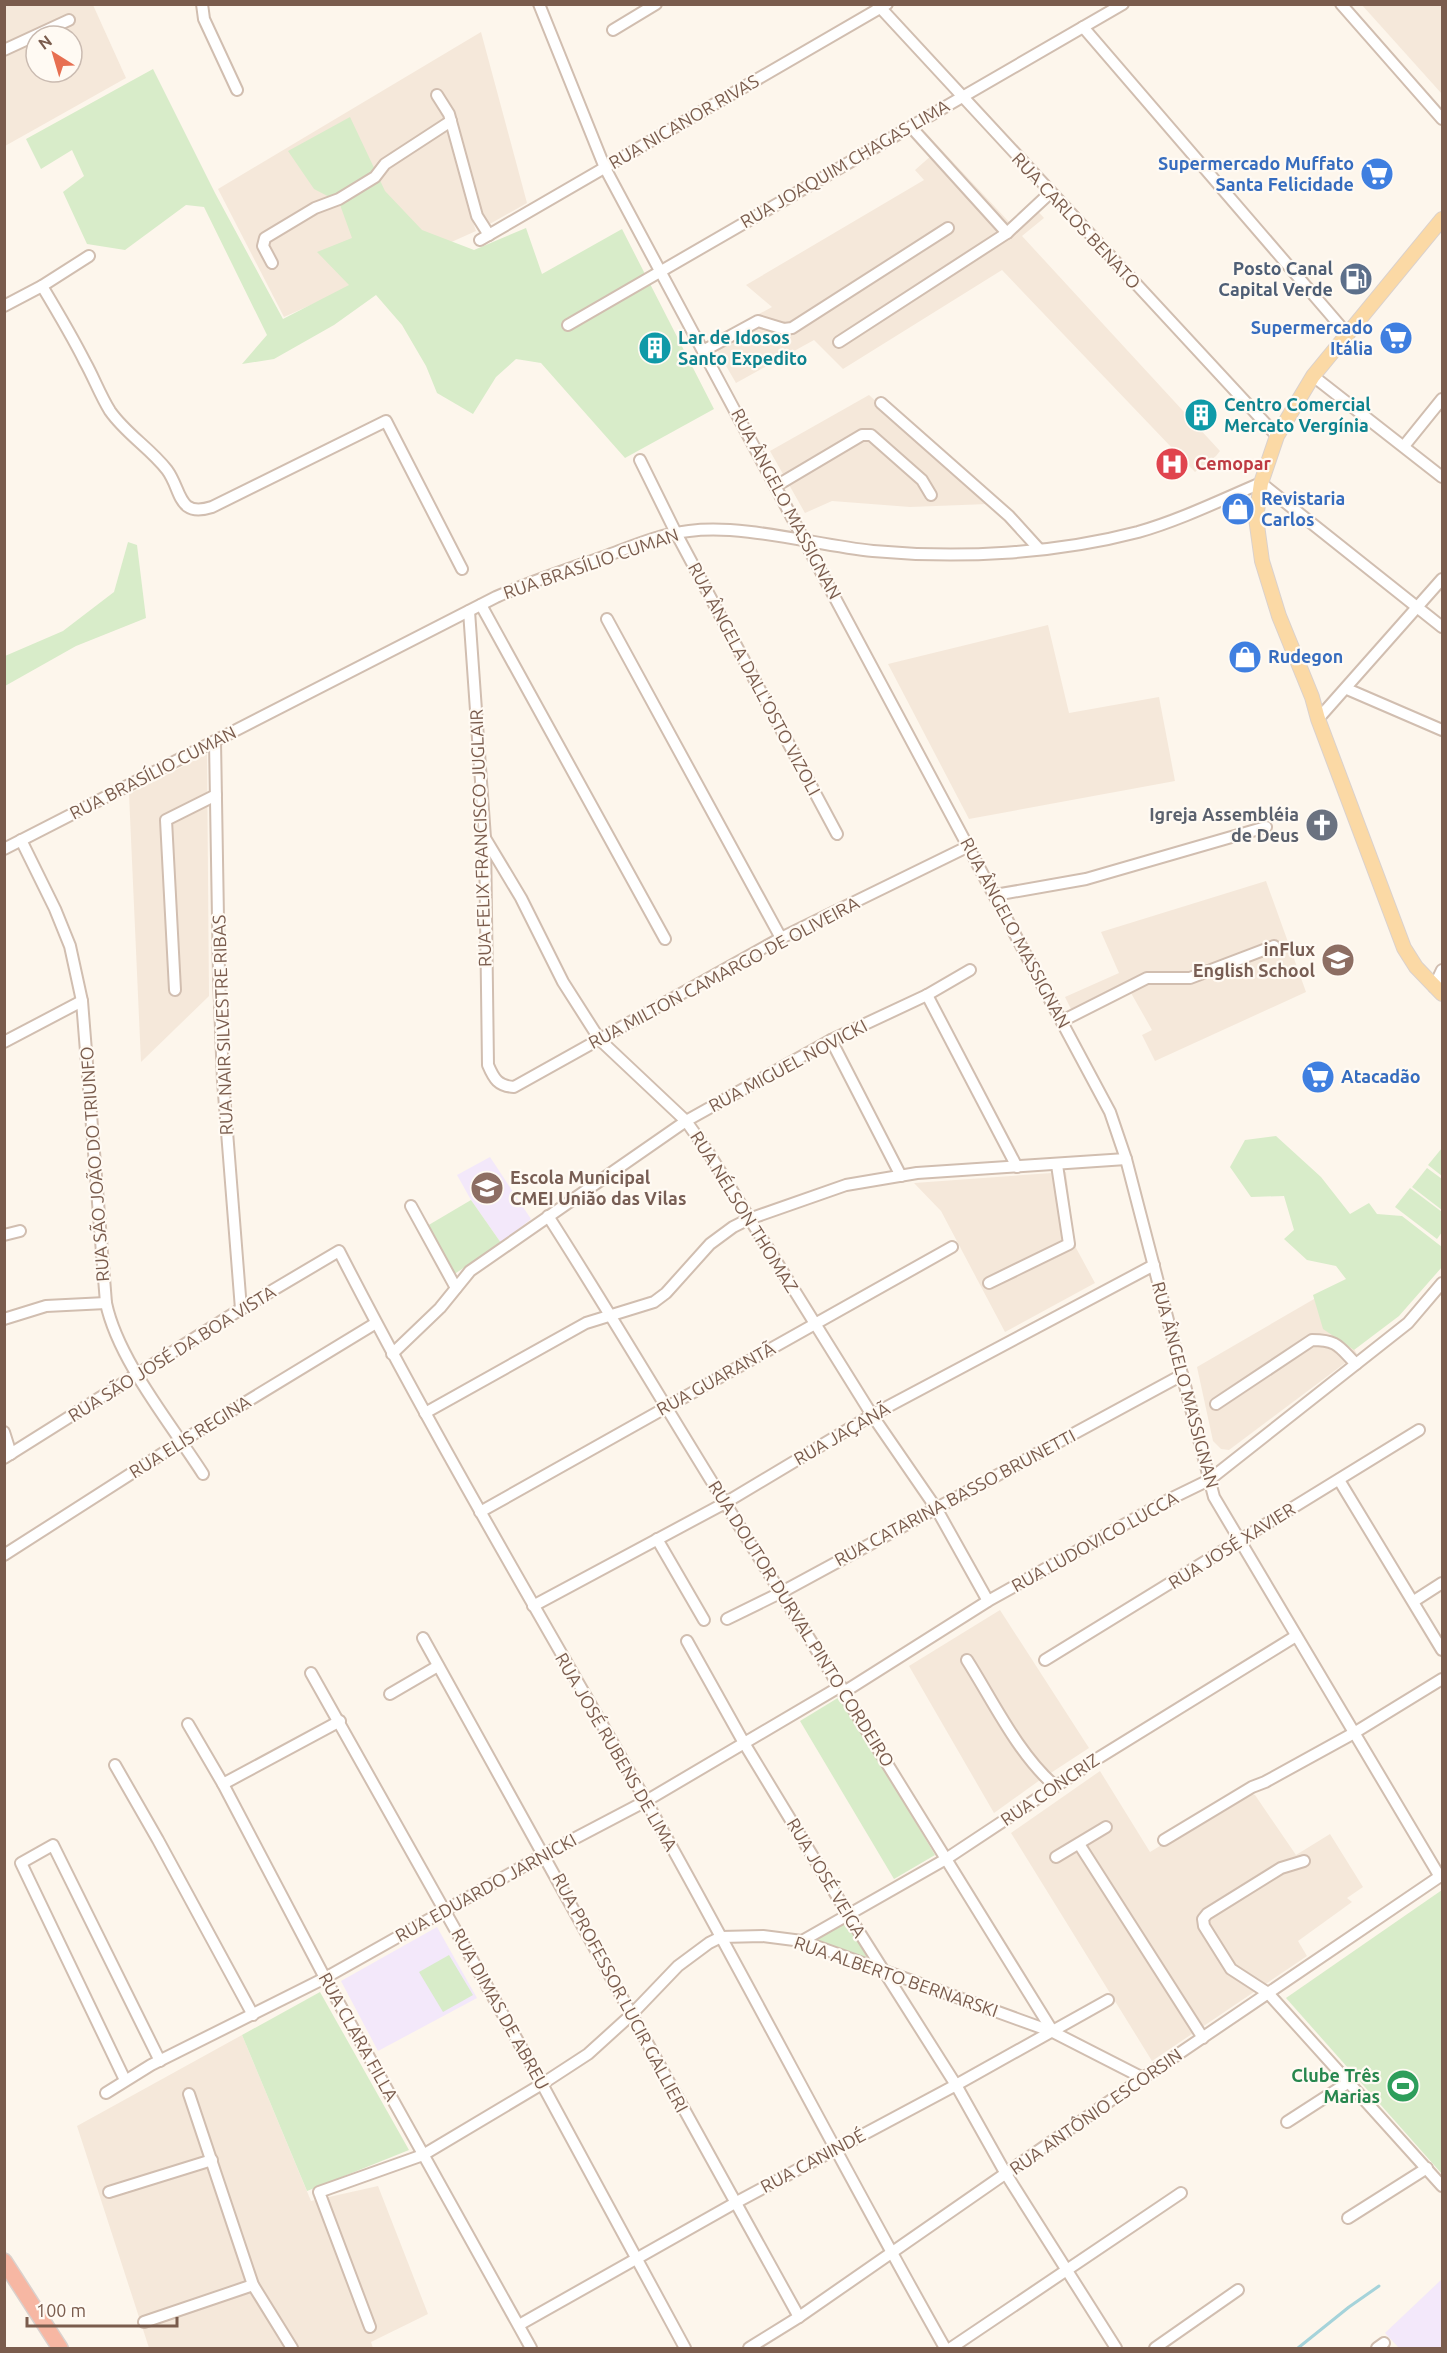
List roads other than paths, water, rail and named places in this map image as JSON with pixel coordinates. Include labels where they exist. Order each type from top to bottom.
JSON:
[{"type":"highway","points":[[4,2261],[60,2349]]},
{"type":"main road","points":[[1438,990],[1416,967],[1404,948],[1318,719],[1312,697],[1279,616],[1262,561],[1256,518],[1261,483],[1277,436],[1313,376],[1443,219]]},
{"type":"street","points":[[202,4],[204,19],[237,90]]},
{"type":"street","name":"RUA ÂNGELO MASSIGNAN","points":[[539,4],[605,168],[1110,1112],[1126,1160],[1209,1480],[1218,1504],[1442,1876]]},
{"type":"street","points":[[613,30],[656,4]]},
{"type":"street","name":"RUA JOAQUIM CHAGAS LIMA","points":[[568,325],[1123,4]]},
{"type":"street","points":[[1341,4],[1443,119]]},
{"type":"street","name":"RUA NICANOR RIVAS","points":[[451,121],[485,237],[881,6]]},
{"type":"street","name":"RUA CARLOS BENATO","points":[[881,6],[961,98],[1277,436]]},
{"type":"street","points":[[4,50],[69,20]]},
{"type":"street","points":[[1083,27],[1348,334]]},
{"type":"street","points":[[272,263],[263,246],[265,238],[315,208],[339,199],[375,177],[386,164],[451,121],[437,95]]},
{"type":"street","points":[[911,127],[1007,233]]},
{"type":"street","points":[[839,342],[1007,233],[1050,193]]},
{"type":"street","points":[[704,351],[758,321],[784,329],[792,328],[948,228]]},
{"type":"street","points":[[4,306],[42,286],[89,256]]},
{"type":"street","points":[[42,286],[79,350],[109,409],[119,423],[167,471],[180,498],[188,508],[204,510],[212,507],[386,421],[462,570]]},
{"type":"street","points":[[1313,376],[1443,477]]},
{"type":"street","points":[[1404,446],[1443,399]]},
{"type":"street","points":[[881,403],[1009,516],[1039,549]]},
{"type":"street","points":[[776,486],[862,435],[871,435],[922,480],[931,495]]},
{"type":"street","name":"RUA ÂNGELA DALL'OSTO VIZOLI","points":[[640,460],[676,533],[837,834]]},
{"type":"street","points":[[1261,483],[1443,627]]},
{"type":"street","name":"RUA BRASÍLIO CUMAN","points":[[4,849],[481,605],[530,583],[676,533],[722,530],[874,551],[978,553],[1039,549],[1138,532],[1261,483]]},
{"type":"street","points":[[1318,719],[1443,579]]},
{"type":"street","points":[[481,605],[665,939]]},
{"type":"street","name":"RUA FELIX FRANCISCO JUGLAIR","points":[[469,611],[485,838],[488,1065]]},
{"type":"street","points":[[607,619],[781,938]]},
{"type":"street","points":[[1347,689],[1443,730]]},
{"type":"street","name":"RUA NAIR SILVESTRE RIBAS","points":[[215,741],[223,1081],[241,1309]]},
{"type":"street","points":[[176,990],[166,820],[216,795]]},
{"type":"street","points":[[995,895],[1086,879],[1266,827]]},
{"type":"street","name":"RUA NÉLSON THOMAZ","points":[[485,838],[521,898],[563,982],[600,1040],[686,1121],[708,1152],[873,1415],[936,1508],[988,1601]]},
{"type":"street","name":"RUA SÃO JOÃO DO TRIUNFO","points":[[21,840],[55,909],[70,946],[82,1001],[105,1304],[115,1336],[203,1474]]},
{"type":"street","name":"RUA MILTON CAMARGO DE OLIVEIRA","points":[[488,1065],[494,1079],[503,1086],[514,1087],[781,938],[969,846]]},
{"type":"street","points":[[1062,1021],[1147,978],[1190,978],[1274,946]]},
{"type":"street","name":"RUA MIGUEL NOVICKI","points":[[392,1354],[440,1308],[470,1271],[686,1121],[831,1040],[927,995],[970,970]]},
{"type":"street","points":[[1438,990],[1443,970]]},
{"type":"street","points":[[927,995],[1017,1167]]},
{"type":"street","points":[[4,1042],[82,1001]]},
{"type":"street","points":[[831,1040],[901,1176]]},
{"type":"street","points":[[425,1413],[586,1323],[611,1313],[654,1302],[666,1293],[710,1244],[733,1227],[749,1219],[846,1185],[901,1176],[1126,1160]]},
{"type":"street","points":[[989,1283],[1069,1244],[1057,1165]]},
{"type":"street","points":[[411,1206],[456,1288]]},
{"type":"street","name":"RUA DOUTOR DURVAL PINTO CORDEIRO","points":[[548,1216],[611,1313],[725,1503],[1053,2032]]},
{"type":"street","points":[[4,1236],[20,1231]]},
{"type":"street","name":"RUA GUARANTÃ","points":[[480,1512],[952,1247]]},
{"type":"street","name":"RUA SÃO JOSÉ DA BOA VISTA","points":[[8,1456],[241,1309],[339,1251]]},
{"type":"street","name":"RUA JOSÉ RUBENS DE LIMA","points":[[339,1251],[392,1354],[721,1937],[945,2349]]},
{"type":"street","name":"RUA JAÇANÃ","points":[[533,1606],[725,1503],[873,1415],[1154,1265]]},
{"type":"street","name":"RUA LUDOVICO LUCCA","points":[[842,1689],[988,1601],[1168,1500],[1209,1480],[1408,1323],[1443,1283]]},
{"type":"street","points":[[4,1319],[46,1306],[105,1304]]},
{"type":"street","name":"RUA ELIS REGINA","points":[[4,1555],[182,1441],[376,1323]]},
{"type":"street","points":[[1216,1404],[1312,1340],[1328,1340],[1336,1344],[1356,1364]]},
{"type":"street","name":"RUA CATARINA BASSO BRUNETTI","points":[[727,1619],[782,1592],[1182,1375]]},
{"type":"street","name":"RUA JOSÉ XAVIER","points":[[1045,1660],[1419,1430]]},
{"type":"street","points":[[4,1432],[8,1456]]},
{"type":"street","points":[[1339,1480],[1443,1650]]},
{"type":"street","points":[[657,1539],[704,1620]]},
{"type":"street","points":[[1414,1601],[1443,1583]]},
{"type":"street","name":"RUA CONCRIZ","points":[[802,1941],[946,1859],[1055,1786],[1296,1636]]},
{"type":"street","name":"RUA PROFESSOR LUCIR GALLIERI","points":[[423,1638],[545,1854],[631,2015],[799,2317]]},
{"type":"street","name":"RUA JOSÉ VEIGA","points":[[687,1641],[744,1743],[849,1916],[956,2085],[1006,2174],[1116,2349]]},
{"type":"street","points":[[967,1660],[1023,1749],[1042,1775],[1055,1786]]},
{"type":"street","points":[[390,1694],[438,1666]]},
{"type":"street","name":"RUA DIMAS DE ABREU","points":[[311,1672],[542,2084],[685,2349]]},
{"type":"street","points":[[1164,1840],[1252,1787],[1354,1732],[1443,1679]]},
{"type":"street","name":"RUA EDUARDO JARNICKI","points":[[106,2093],[160,2061],[324,1978],[545,1854],[645,1801],[842,1689]]},
{"type":"street","points":[[223,1784],[340,1721]]},
{"type":"street","name":"RUA CLARA FILLA","points":[[188,1724],[223,1784],[324,1978],[531,2349]]},
{"type":"street","points":[[115,1765],[253,2015]]},
{"type":"street","points":[[1056,1857],[1106,1827]]},
{"type":"street","points":[[1079,1844],[1203,2038]]},
{"type":"street","points":[[125,2080],[21,1863],[53,1845],[160,2061]]},
{"type":"street","points":[[1304,1861],[1281,1868],[1207,1914],[1203,1919],[1204,1926],[1231,1969],[1268,1993],[1443,2186]]},
{"type":"street","name":"RUA ANTÔNIO ESCORSIN","points":[[749,2349],[1442,1876]]},
{"type":"street","name":"RUA ALBERTO BERNARSKI","points":[[721,1937],[763,1936],[802,1941],[1053,2032],[1143,2078]]},
{"type":"street","points":[[370,2327],[319,2192],[423,2155],[542,2084],[588,2054],[631,2015],[678,1965],[721,1937]]},
{"type":"street","name":"RUA CANINDÉ","points":[[519,2325],[735,2203],[956,2085],[1108,2000]]},
{"type":"street","points":[[1287,2122],[1349,2082]]},
{"type":"street","points":[[189,2094],[253,2284],[292,2349]]},
{"type":"street","points":[[109,2192],[213,2160]]},
{"type":"street","points":[[1348,2218],[1427,2168]]},
{"type":"street","points":[[951,2349],[1180,2193]]},
{"type":"street","points":[[144,2322],[253,2284]]},
{"type":"street","points":[[1155,2349],[1238,2290]]},
{"type":"waterway","points":[[1298,2348],[1379,2286]]},
{"type":"place","name":"Supermercado Muffato Santa Felicidade","points":[[1377,174]]},
{"type":"place","name":"Posto Canal Capital Verde","points":[[1356,279]]},
{"type":"place","name":"Supermercado Itália","points":[[1396,338]]},
{"type":"place","name":"Lar de Idosos Santo Expedito","points":[[655,348]]},
{"type":"place","name":"Centro Comercial Mercato Vergínia","points":[[1201,415]]},
{"type":"place","name":"Cemopar","points":[[1172,464]]},
{"type":"place","name":"Revistaria Carlos","points":[[1238,509]]},
{"type":"place","name":"Rudegon","points":[[1245,657]]},
{"type":"place","name":"Igreja Assembléia de Deus","points":[[1322,825]]},
{"type":"place","name":"inFlux English School","points":[[1338,960]]},
{"type":"place","name":"Atacadão","points":[[1318,1077]]},
{"type":"place","name":"Escola Municipal CMEI União das Vilas","points":[[487,1188]]},
{"type":"place","name":"Clube Três Marias","points":[[1403,2086]]}]
